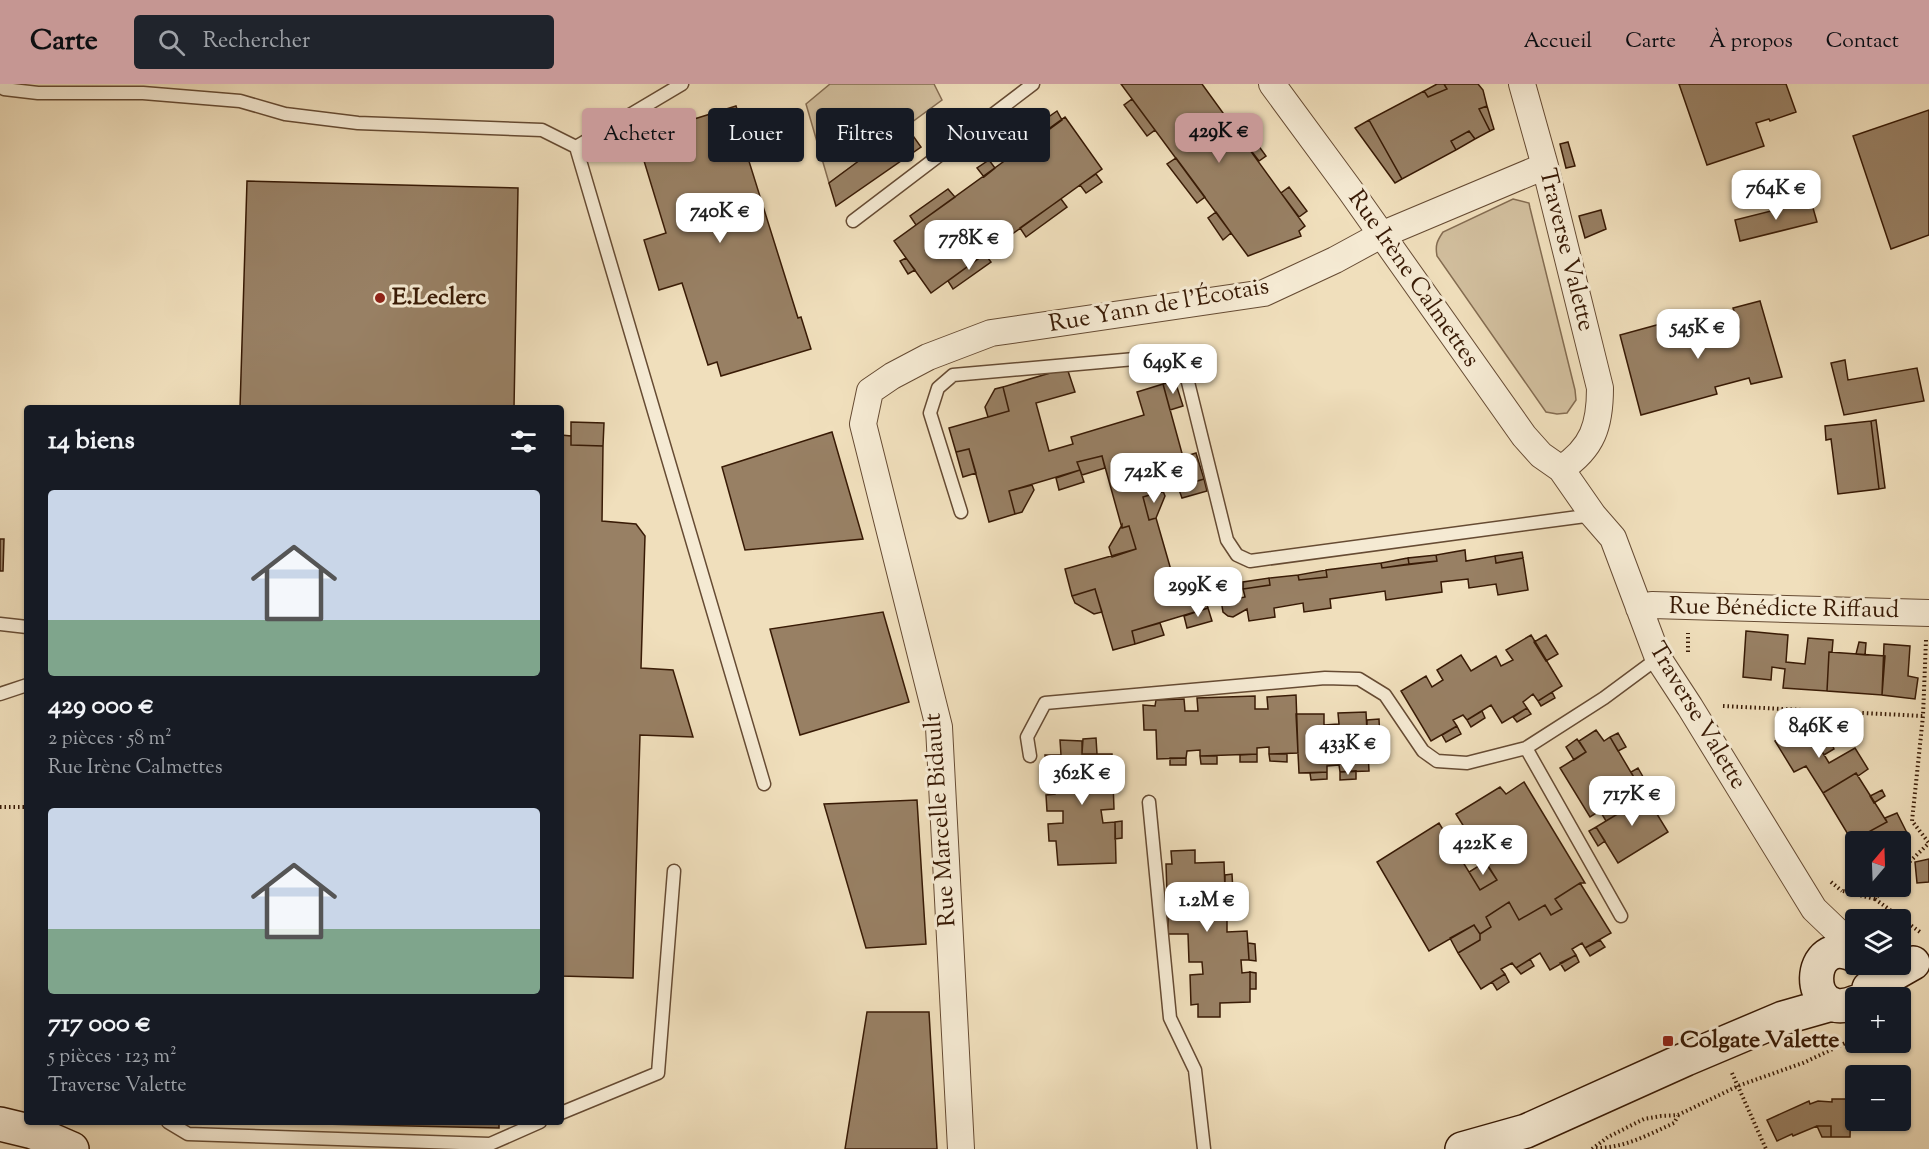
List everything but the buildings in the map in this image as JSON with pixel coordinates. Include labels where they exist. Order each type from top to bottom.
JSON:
[{"type":"street","name":"Rue Irène Calmettes","points":[[1272,84],[1524,436],[1541,455],[1561,469]]},
{"type":"street","name":"Traverse Valette","points":[[1522,84],[1545,166],[1600,388],[1600,412],[1596,429],[1585,448],[1572,462],[1561,469],[1612,538],[1658,658],[1697,717],[1814,909],[1837,931],[1847,979]]},
{"type":"street","name":"Rue Yann de l'Écotais","points":[[870,391],[892,376],[928,357],[991,333],[1264,293],[1335,260],[1381,235],[1545,166]]},
{"type":"street","name":"Rue Marcelle Bidault","points":[[870,391],[863,424],[939,727],[961,1149]]},
{"type":"street","name":"Rue Bénédicte Riffaud","points":[[1639,608],[1652,605],[1928,625]]},
{"type":"street","points":[[1462,1149],[1526,1131],[1783,1018],[1847,979],[1916,956]]},
{"type":"street","points":[[0,1108],[33,1132]]},
{"type":"street","points":[[0,1124],[33,1132],[72,1149]]},
{"type":"lane","points":[[576,147],[682,84]]},
{"type":"lane","points":[[853,221],[1032,84]]},
{"type":"lane","points":[[0,86],[4,89],[38,93],[143,93],[240,101],[285,114],[358,123],[542,130],[576,147],[765,784]]},
{"type":"lane","points":[[962,512],[930,413],[938,388],[953,375],[1146,358],[1170,362],[1185,370],[1227,540],[1237,555],[1250,561],[1593,515]]},
{"type":"lane","points":[[0,624],[24,627]]},
{"type":"lane","points":[[1030,756],[1028,737],[1045,703],[1324,678],[1359,679],[1385,695],[1423,751],[1437,761],[1467,763],[1526,748],[1604,698],[1658,658]]},
{"type":"lane","points":[[0,694],[24,686]]},
{"type":"lane","points":[[1526,748],[1621,916]]},
{"type":"lane","points":[[1149,802],[1170,1018],[1195,1070],[1204,1149]]},
{"type":"lane","points":[[564,1112],[658,1073],[674,871]]},
{"type":"lane","points":[[173,1125],[188,1134],[490,1144],[533,1125]]},
{"type":"path","points":[[1911,860],[1929,843],[1912,821],[1923,716],[1928,625]]},
{"type":"path","points":[[1718,706],[1923,716]]},
{"type":"path","points":[[0,807],[24,807]]},
{"type":"path","points":[[1830,881],[1842,891],[1875,899],[1921,933],[1916,956]]},
{"type":"path","points":[[1814,909],[1842,891]]},
{"type":"path","points":[[1594,1148],[1608,1137],[1644,1119],[1678,1115],[1738,1086],[1803,1063],[1845,1043]]},
{"type":"path","points":[[1729,1067],[1766,1149]]},
{"type":"path","points":[[1594,1148],[1609,1148],[1627,1144],[1674,1124],[1678,1115]]},
{"type":"shaded area","points":[[830,84],[934,84],[942,100],[931,108],[926,108],[926,112],[914,121],[914,108],[816,108],[816,138],[806,104]]},
{"type":"shaded area","points":[[823,162],[858,162],[829,183]]},
{"type":"shaded area","points":[[1513,199],[1529,203],[1575,390],[1576,400],[1567,413],[1546,412],[1437,256],[1437,243],[1443,232]]},
{"type":"place","name":"E.Leclerc","points":[[380,298]]},
{"type":"place","name":"Colgate Valette","points":[[1668,1041]]}]
